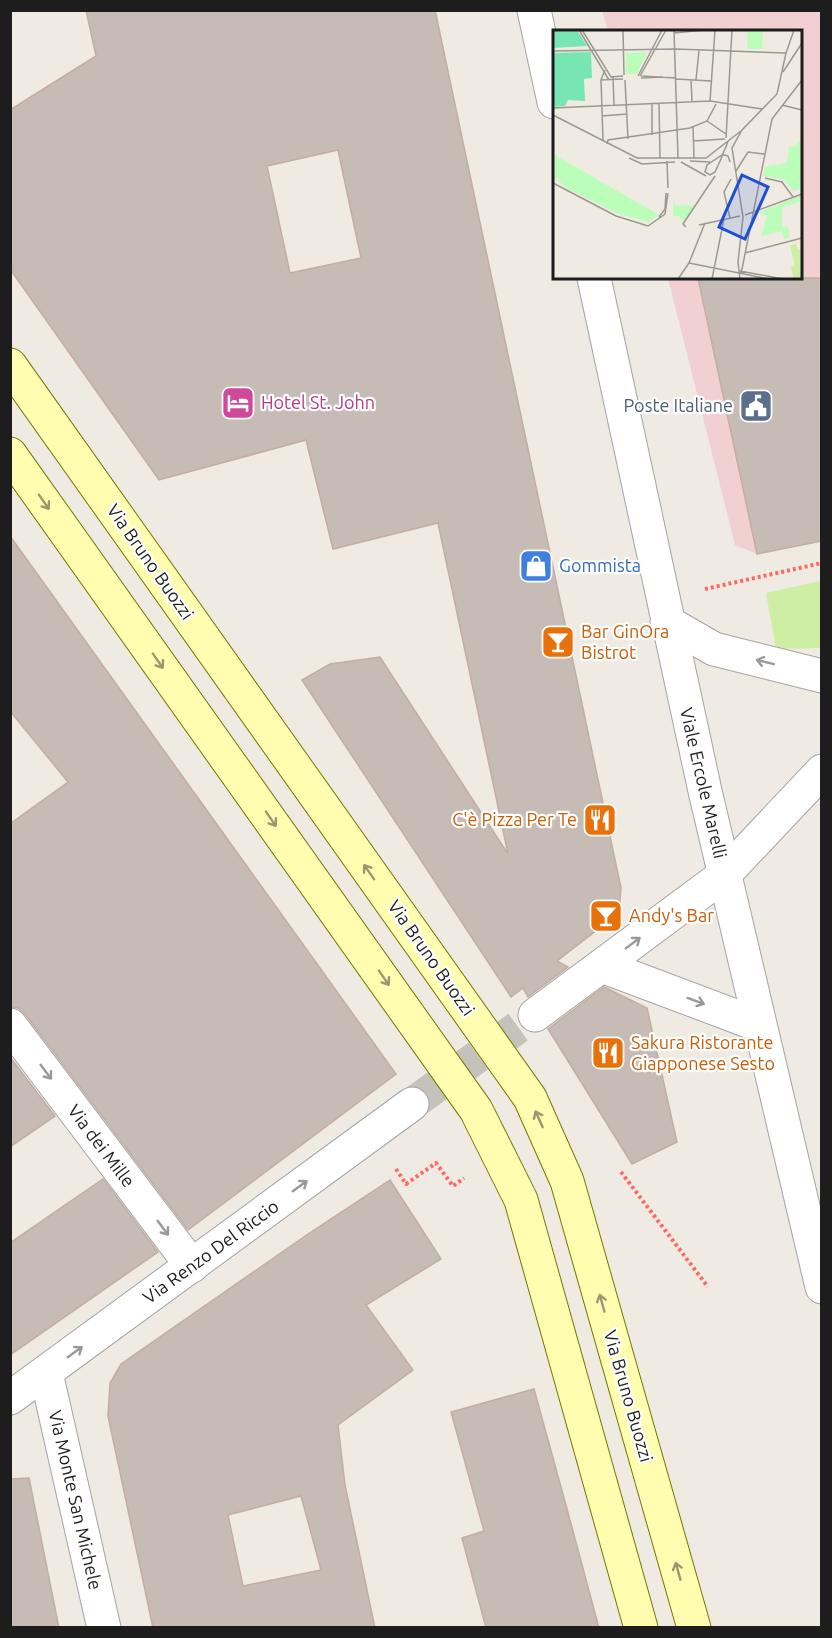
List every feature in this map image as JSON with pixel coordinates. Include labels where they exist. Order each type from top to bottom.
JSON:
[{"type":"main road","name":"Via Bruno Buozzi","points":[[10,365],[530,1098],[567,1181],[694,1628]]},
{"type":"main road","points":[[10,454],[476,1110],[521,1200],[641,1628]]},
{"type":"street","points":[[534,10],[553,93]]},
{"type":"street","name":"Viale Ercole Marelli","points":[[594,279],[664,610],[759,1025],[822,1287]]},
{"type":"street","points":[[664,610],[714,650],[822,676]]},
{"type":"street","points":[[535,1015],[724,875],[822,771]]},
{"type":"street","points":[[602,966],[759,1025]]},
{"type":"street","name":"Via dei Mille","points":[[10,1025],[192,1266]]},
{"type":"street","name":"Via Renzo Del Riccio","points":[[10,1398],[412,1104]]},
{"type":"street","name":"Via Monte San Michele","points":[[46,1373],[104,1628]]},
{"type":"path","points":[[664,610],[822,563]]},
{"type":"path","points":[[406,1184],[436,1162],[453,1186],[467,1176]]},
{"type":"path","points":[[621,1172],[708,1287]]},
{"type":"shaded area","points":[[602,11],[821,11],[821,541],[757,554],[735,545],[668,279],[802,279],[802,30],[608,30]]},
{"type":"green space","points":[[821,581],[821,648],[776,649],[766,593]]},
{"type":"building","points":[[86,10],[435,10],[621,888],[619,913],[557,961],[568,967],[528,997],[523,988],[511,997],[302,680],[330,664],[380,657],[508,854],[438,523],[333,549],[306,440],[159,480],[10,269],[10,110],[96,56]],"holes":[[[338,150],[361,258],[290,273],[267,166]]]},
{"type":"building","points":[[822,278],[822,541],[757,554],[698,279]]},
{"type":"building","points":[[10,536],[396,1074],[188,1230],[25,1014],[18,1008],[10,1007],[10,824],[68,782],[10,711]]},
{"type":"building","points":[[604,987],[647,1008],[677,1142],[632,1164],[548,1029]]},
{"type":"building","points":[[10,1057],[55,1116],[10,1147]]},
{"type":"building","points":[[103,1179],[158,1252],[10,1355],[10,1243]]},
{"type":"building","points":[[390,1180],[441,1259],[366,1305],[413,1370],[338,1425],[345,1485],[375,1628],[153,1628],[108,1416],[110,1383],[121,1364]],"holes":[[[301,1496],[321,1570],[243,1586],[228,1515]]]},
{"type":"building","points":[[534,1389],[599,1628],[486,1628],[462,1538],[484,1531],[451,1412]]},
{"type":"building","points":[[29,1478],[59,1628],[10,1628],[10,1479]]},
{"type":"tunnel","points":[[412,1104],[535,1015]]},
{"type":"place","name":"Hotel St. John","points":[[238,403]]},
{"type":"place","name":"Poste Italiane","points":[[756,406]]},
{"type":"place","name":"Gommista","points":[[536,566]]},
{"type":"place","name":"Bar GinOra Bistrot","points":[[558,642]]},
{"type":"place","name":"C'è Pizza Per Te","points":[[600,820]]},
{"type":"place","name":"Andy's Bar","points":[[606,916]]},
{"type":"place","name":"Sakura Ristorante Giapponese Sesto","points":[[608,1053]]}]
